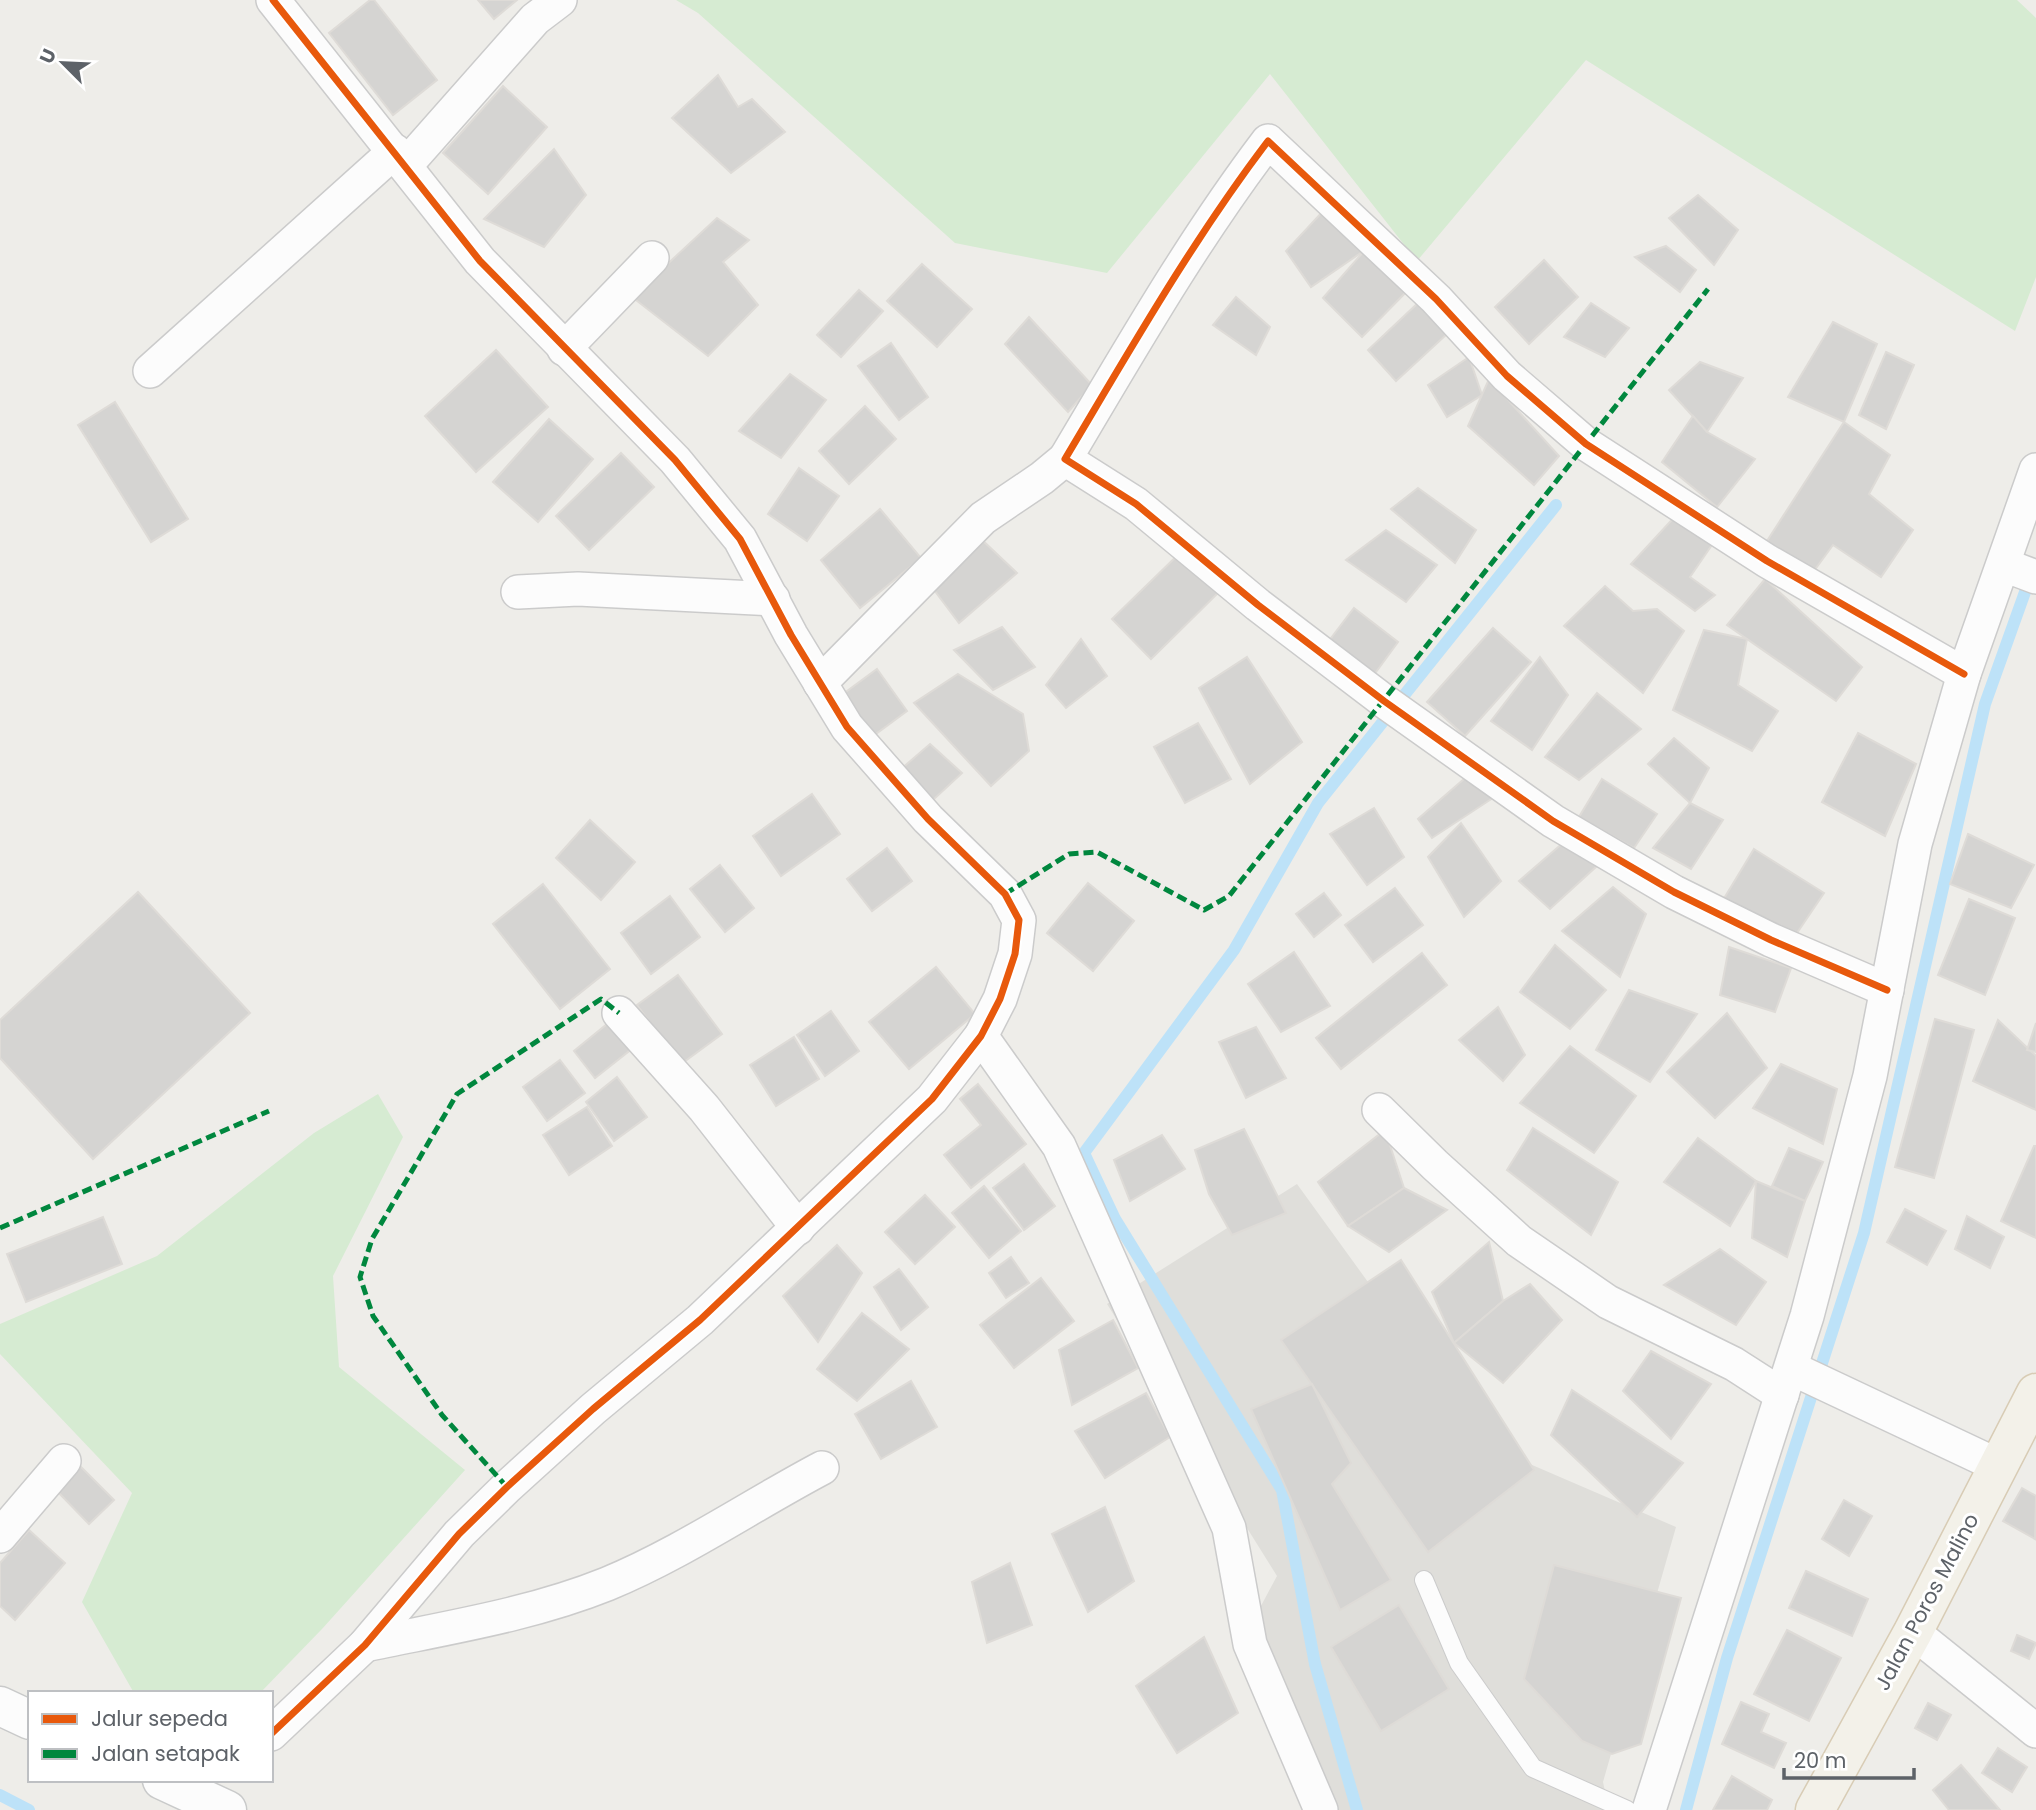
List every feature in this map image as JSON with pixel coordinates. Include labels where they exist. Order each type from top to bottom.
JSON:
[{"type":"main road","name":"Jalan Poros Malino","points":[[1815,1810],[1913,1632],[2036,1393]]},
{"type":"street","points":[[273,0],[480,261],[675,460],[740,539],[847,727],[928,820],[1005,894],[1019,920],[1015,954],[1000,999],[981,1036],[932,1099],[700,1320],[593,1409],[507,1487],[460,1534],[365,1645],[273,1732]]},
{"type":"street","points":[[150,371],[400,158],[535,19],[560,0]]},
{"type":"street","points":[[820,683],[983,518],[1065,459],[1156,303],[1218,207],[1268,141],[1436,299],[1507,376],[1586,444],[1767,561],[1964,674]]},
{"type":"street","points":[[564,349],[652,258]]},
{"type":"street","points":[[1065,459],[1136,504],[1268,613],[1553,821],[1674,892],[1771,940],[1887,990]]},
{"type":"street","points":[[1649,1810],[1787,1382],[1870,1076],[1915,844],[1964,674],[2021,571],[2036,470]]},
{"type":"street","points":[[518,592],[578,589],[773,599]]},
{"type":"street","points":[[619,1013],[704,1108],[798,1228]]},
{"type":"street","points":[[981,1036],[1059,1146],[1229,1528],[1250,1644],[1321,1810]]},
{"type":"street","points":[[1379,1110],[1435,1166],[1519,1241],[1608,1302],[1734,1364],[1787,1382],[1998,1466]]},
{"type":"street","points":[[0,1536],[64,1461]]},
{"type":"street","points":[[365,1645],[549,1603],[606,1584],[677,1551],[750,1506],[822,1468]]},
{"type":"street","points":[[1913,1632],[2036,1731]]},
{"type":"street","points":[[0,1706],[28,1719]]},
{"type":"street","points":[[189,1785],[227,1810]]},
{"type":"lane","points":[[1424,1580],[1459,1663],[1532,1768],[1627,1810]]},
{"type":"shaded area","points":[[1297,1184],[1486,1445],[1676,1527],[1603,1782],[1609,1810],[1331,1810],[1254,1619],[1277,1576],[1107,1304]]},
{"type":"green space","points":[[676,0],[2017,0],[2036,18],[2036,277],[2015,331],[1586,60],[1417,261],[1270,74],[1107,273],[955,243],[698,13]]},
{"type":"green space","points":[[378,1094],[403,1137],[333,1276],[339,1367],[465,1470],[322,1629],[262,1691],[133,1691],[82,1602],[132,1493],[0,1354],[0,1324],[157,1256],[314,1133]]},
{"type":"building","points":[[370,0],[374,0],[437,80],[393,115],[329,33]]},
{"type":"building","points":[[478,0],[517,0],[494,19]]},
{"type":"building","points":[[718,75],[738,107],[752,99],[785,132],[731,173],[672,118]]},
{"type":"building","points":[[503,86],[547,127],[488,194],[443,153]]},
{"type":"building","points":[[554,149],[586,195],[544,247],[484,219]]},
{"type":"building","points":[[1698,195],[1738,230],[1714,265],[1669,218]]},
{"type":"building","points":[[1326,208],[1365,250],[1311,287],[1286,251]]},
{"type":"building","points":[[717,218],[749,240],[723,262],[758,305],[708,356],[632,297]]},
{"type":"building","points":[[1666,246],[1696,270],[1680,292],[1635,257]]},
{"type":"building","points":[[1365,250],[1412,286],[1362,337],[1323,298]]},
{"type":"building","points":[[1544,260],[1578,297],[1529,344],[1495,307]]},
{"type":"building","points":[[922,264],[972,309],[937,347],[887,301]]},
{"type":"building","points":[[859,290],[883,311],[841,357],[817,335]]},
{"type":"building","points":[[1236,297],[1270,327],[1256,355],[1213,325]]},
{"type":"building","points":[[1418,303],[1447,334],[1396,381],[1368,350]]},
{"type":"building","points":[[1591,303],[1629,328],[1605,357],[1564,337]]},
{"type":"building","points":[[1029,317],[1092,385],[1068,412],[1005,344]]},
{"type":"building","points":[[1833,322],[1877,344],[1844,422],[1788,397]]},
{"type":"building","points":[[891,343],[928,397],[899,420],[858,366]]},
{"type":"building","points":[[496,350],[548,407],[476,472],[425,416]]},
{"type":"building","points":[[1886,352],[1914,365],[1886,429],[1859,415]]},
{"type":"building","points":[[1469,357],[1482,395],[1447,417],[1428,385]]},
{"type":"building","points":[[1700,362],[1743,378],[1707,432],[1669,390]]},
{"type":"building","points":[[790,374],[826,400],[781,458],[739,431]]},
{"type":"building","points":[[1489,379],[1559,456],[1534,485],[1468,426]]},
{"type":"building","points":[[115,402],[188,519],[151,542],[78,425]]},
{"type":"building","points":[[865,406],[896,439],[849,484],[819,451]]},
{"type":"building","points":[[1693,416],[1707,432],[1755,459],[1717,507],[1662,462]]},
{"type":"building","points":[[549,419],[593,459],[538,522],[493,482]]},
{"type":"building","points":[[1844,422],[1890,455],[1869,494],[1913,530],[1881,577],[1833,545],[1808,579],[1765,544]]},
{"type":"building","points":[[621,453],[654,487],[589,550],[556,516]]},
{"type":"building","points":[[799,468],[839,496],[807,541],[768,514]]},
{"type":"building","points":[[1418,488],[1476,530],[1455,563],[1391,509]]},
{"type":"building","points":[[880,509],[921,558],[860,608],[821,560]]},
{"type":"building","points":[[1681,510],[1714,542],[1690,577],[1715,595],[1695,611],[1631,564]]},
{"type":"building","points":[[1386,530],[1437,565],[1406,602],[1346,560]]},
{"type":"building","points":[[979,537],[1017,573],[959,623],[925,578]]},
{"type":"building","points":[[1183,550],[1221,590],[1151,659],[1112,619]]},
{"type":"building","points":[[1765,579],[1862,667],[1836,701],[1727,625]]},
{"type":"building","points":[[1605,586],[1633,611],[1657,609],[1684,631],[1643,693],[1564,626]]},
{"type":"building","points":[[1354,608],[1398,642],[1373,676],[1328,642]]},
{"type":"building","points":[[1002,627],[1035,667],[993,690],[954,650]]},
{"type":"building","points":[[1493,628],[1531,662],[1465,736],[1427,702]]},
{"type":"building","points":[[1704,630],[1747,639],[1738,685],[1778,711],[1752,751],[1673,710]]},
{"type":"building","points":[[1081,639],[1107,676],[1066,708],[1046,685]]},
{"type":"building","points":[[1247,657],[1302,742],[1250,784],[1199,688]]},
{"type":"building","points":[[1540,657],[1568,695],[1532,750],[1491,721]]},
{"type":"building","points":[[877,669],[907,711],[869,739],[839,697]]},
{"type":"building","points":[[958,674],[1023,714],[1029,751],[991,786],[914,703]]},
{"type":"building","points":[[1597,693],[1641,729],[1579,780],[1545,757]]},
{"type":"building","points":[[1198,723],[1231,779],[1185,803],[1154,747]]},
{"type":"building","points":[[1858,733],[1916,764],[1885,836],[1822,802]]},
{"type":"building","points":[[1674,738],[1709,768],[1690,803],[1648,764]]},
{"type":"building","points":[[930,744],[962,773],[933,800],[900,770]]},
{"type":"building","points":[[1472,772],[1499,794],[1432,838],[1418,819]]},
{"type":"building","points":[[1602,779],[1657,814],[1634,848],[1579,817]]},
{"type":"building","points":[[812,794],[840,834],[781,876],[753,836]]},
{"type":"building","points":[[1690,803],[1723,820],[1691,869],[1653,848]]},
{"type":"building","points":[[1374,808],[1404,857],[1367,885],[1330,834]]},
{"type":"building","points":[[590,820],[635,862],[601,900],[556,858]]},
{"type":"building","points":[[1461,823],[1501,881],[1464,917],[1428,857]]},
{"type":"building","points":[[1968,834],[2034,865],[2011,908],[1950,884]]},
{"type":"building","points":[[1564,842],[1597,866],[1550,909],[1519,881]]},
{"type":"building","points":[[887,848],[912,881],[872,911],[847,879]]},
{"type":"building","points":[[1754,849],[1824,893],[1795,936],[1723,900]]},
{"type":"building","points":[[720,865],[754,908],[725,932],[690,889]]},
{"type":"building","points":[[1088,883],[1134,921],[1093,971],[1047,933]]},
{"type":"building","points":[[543,884],[610,969],[560,1009],[493,924]]},
{"type":"building","points":[[1613,887],[1646,914],[1620,977],[1562,931]]},
{"type":"building","points":[[1395,888],[1423,925],[1373,962],[1345,925]]},
{"type":"building","points":[[138,892],[250,1013],[93,1159],[0,1058],[0,1020]]},
{"type":"building","points":[[1324,893],[1341,915],[1314,937],[1296,914]]},
{"type":"building","points":[[670,896],[700,937],[651,974],[621,933]]},
{"type":"building","points":[[1969,899],[2015,918],[1985,995],[1938,975]]},
{"type":"building","points":[[1555,945],[1606,990],[1570,1029],[1520,992]]},
{"type":"building","points":[[1729,947],[1791,968],[1775,1012],[1720,995]]},
{"type":"building","points":[[1294,952],[1330,1006],[1281,1032],[1248,984]]},
{"type":"building","points":[[1422,953],[1447,985],[1341,1069],[1316,1038]]},
{"type":"building","points":[[936,967],[975,1014],[909,1069],[869,1022]]},
{"type":"building","points":[[678,975],[722,1034],[681,1064],[637,1005]]},
{"type":"building","points":[[1629,990],[1697,1014],[1650,1082],[1596,1050]]},
{"type":"building","points":[[1498,1007],[1525,1055],[1503,1081],[1459,1040]]},
{"type":"building","points":[[831,1011],[859,1051],[825,1076],[797,1035]]},
{"type":"building","points":[[1727,1013],[1767,1068],[1715,1118],[1667,1072]]},
{"type":"building","points":[[1935,1019],[1974,1030],[1934,1178],[1895,1167]]},
{"type":"building","points":[[612,1020],[633,1048],[595,1078],[574,1051]]},
{"type":"building","points":[[1998,1020],[2036,1056],[2036,1110],[1973,1081]]},
{"type":"building","points":[[2036,1023],[2036,1052],[2027,1050]]},
{"type":"building","points":[[1256,1027],[1286,1078],[1246,1098],[1219,1042]]},
{"type":"building","points":[[794,1037],[819,1079],[776,1106],[750,1065]]},
{"type":"building","points":[[1570,1046],[1636,1096],[1594,1153],[1520,1103]]},
{"type":"building","points":[[560,1060],[585,1093],[547,1121],[523,1087]]},
{"type":"building","points":[[1781,1064],[1837,1089],[1823,1144],[1753,1108]]},
{"type":"building","points":[[617,1077],[647,1117],[614,1141],[586,1102]]},
{"type":"building","points":[[978,1084],[1026,1144],[971,1188],[944,1155],[981,1125],[960,1099]]},
{"type":"building","points":[[587,1107],[612,1146],[569,1175],[543,1135]]},
{"type":"building","points":[[1533,1128],[1618,1182],[1591,1235],[1507,1170]]},
{"type":"building","points":[[1244,1129],[1286,1213],[1232,1235],[1209,1194],[1195,1150]]},
{"type":"building","points":[[1385,1130],[1404,1188],[1348,1226],[1318,1182]]},
{"type":"building","points":[[1162,1135],[1185,1169],[1130,1201],[1114,1160]]},
{"type":"building","points":[[1698,1138],[1756,1181],[1730,1226],[1664,1182]]},
{"type":"building","points":[[2036,1146],[2036,1238],[2001,1221]]},
{"type":"building","points":[[1789,1148],[1823,1162],[1805,1201],[1772,1186]]},
{"type":"building","points":[[1024,1164],[1055,1206],[1024,1230],[993,1188]]},
{"type":"building","points":[[1756,1181],[1805,1201],[1787,1257],[1752,1238]]},
{"type":"building","points":[[984,1186],[1021,1231],[989,1258],[952,1213]]},
{"type":"building","points":[[1404,1188],[1447,1210],[1389,1252],[1348,1226]]},
{"type":"building","points":[[925,1195],[955,1227],[915,1264],[885,1232]]},
{"type":"building","points":[[1905,1209],[1946,1231],[1927,1265],[1887,1242]]},
{"type":"building","points":[[1967,1216],[2004,1237],[1990,1268],[1955,1249]]},
{"type":"building","points":[[103,1217],[122,1264],[26,1302],[7,1254]]},
{"type":"building","points":[[1489,1242],[1503,1301],[1454,1343],[1432,1292]]},
{"type":"building","points":[[837,1245],[862,1273],[818,1342],[783,1296]]},
{"type":"building","points":[[1720,1249],[1766,1282],[1736,1325],[1664,1285]]},
{"type":"building","points":[[1011,1257],[1029,1283],[1006,1298],[989,1273]]},
{"type":"building","points":[[1401,1260],[1534,1470],[1428,1552],[1281,1340]]},
{"type":"building","points":[[899,1269],[928,1307],[901,1330],[874,1287]]},
{"type":"building","points":[[1041,1278],[1074,1321],[1014,1368],[980,1325]]},
{"type":"building","points":[[1530,1284],[1562,1320],[1503,1383],[1454,1343],[1503,1301]]},
{"type":"building","points":[[862,1313],[909,1349],[857,1401],[817,1369]]},
{"type":"building","points":[[1113,1320],[1138,1368],[1072,1405],[1059,1350]]},
{"type":"building","points":[[1651,1351],[1711,1384],[1671,1439],[1623,1391]]},
{"type":"building","points":[[911,1381],[937,1427],[881,1459],[855,1414]]},
{"type":"building","points":[[1312,1384],[1351,1463],[1332,1484],[1391,1580],[1340,1610],[1251,1409]]},
{"type":"building","points":[[1572,1390],[1683,1463],[1637,1517],[1551,1435]]},
{"type":"building","points":[[1146,1393],[1170,1437],[1105,1478],[1075,1431]]},
{"type":"building","points":[[80,1466],[114,1500],[89,1524],[56,1490]]},
{"type":"building","points":[[2022,1488],[2036,1496],[2035,1539],[2003,1521]]},
{"type":"building","points":[[1844,1500],[1872,1516],[1849,1556],[1822,1539]]},
{"type":"building","points":[[1105,1507],[1134,1581],[1088,1612],[1052,1534]]},
{"type":"building","points":[[29,1530],[65,1563],[15,1620],[0,1606],[0,1563]]},
{"type":"building","points":[[1010,1563],[1032,1625],[987,1643],[972,1582]]},
{"type":"building","points":[[1554,1565],[1681,1598],[1641,1744],[1612,1754],[1582,1741],[1524,1679]]},
{"type":"building","points":[[1806,1571],[1868,1599],[1852,1636],[1789,1608]]},
{"type":"building","points":[[1399,1605],[1449,1689],[1381,1731],[1331,1647]]},
{"type":"building","points":[[1787,1630],[1841,1658],[1809,1721],[1754,1694]]},
{"type":"building","points":[[2017,1635],[2036,1643],[2029,1659],[2011,1651]]},
{"type":"building","points":[[1204,1637],[1238,1713],[1177,1753],[1136,1686]]},
{"type":"building","points":[[1741,1702],[1769,1714],[1761,1732],[1786,1743],[1774,1768],[1722,1744]]},
{"type":"building","points":[[1928,1703],[1951,1715],[1937,1740],[1915,1728]]},
{"type":"building","points":[[1998,1748],[2027,1767],[2012,1792],[1982,1773]]},
{"type":"building","points":[[1961,1765],[2000,1810],[1949,1810],[1933,1790]]},
{"type":"building","points":[[1732,1776],[1772,1800],[1767,1810],[1713,1810]]},
{"type":"waterway","points":[[1357,1810],[1315,1664],[1282,1490],[1115,1219],[1084,1153],[1234,950],[1318,803],[1556,505]]},
{"type":"waterway","points":[[1686,1810],[1727,1658],[1864,1233],[1985,704],[2030,578]]},
{"type":"waterway","points":[[0,1795],[29,1810]]},
{"type":"marked path","points":[[1005,894],[1069,854],[1097,852],[1204,910],[1229,896],[1708,289]]},
{"type":"marked path","points":[[507,1487],[442,1415],[373,1316],[360,1277],[372,1239],[457,1094],[601,999],[619,1013]]},
{"type":"marked path","points":[[0,1228],[269,1111]]},
{"type":"cycle path","points":[[273,0],[480,261],[675,460],[740,539],[791,635],[847,727],[928,819],[1005,894],[1019,920],[1015,954],[1000,999],[981,1036],[932,1099],[700,1320],[593,1409],[507,1487],[459,1534],[365,1645],[273,1732]]},
{"type":"cycle path","points":[[1887,990],[1771,940],[1674,892],[1553,821],[1384,701],[1258,605],[1136,504],[1065,459],[1188,257],[1268,141],[1436,299],[1507,376],[1586,444],[1767,561],[1964,674]]}]
